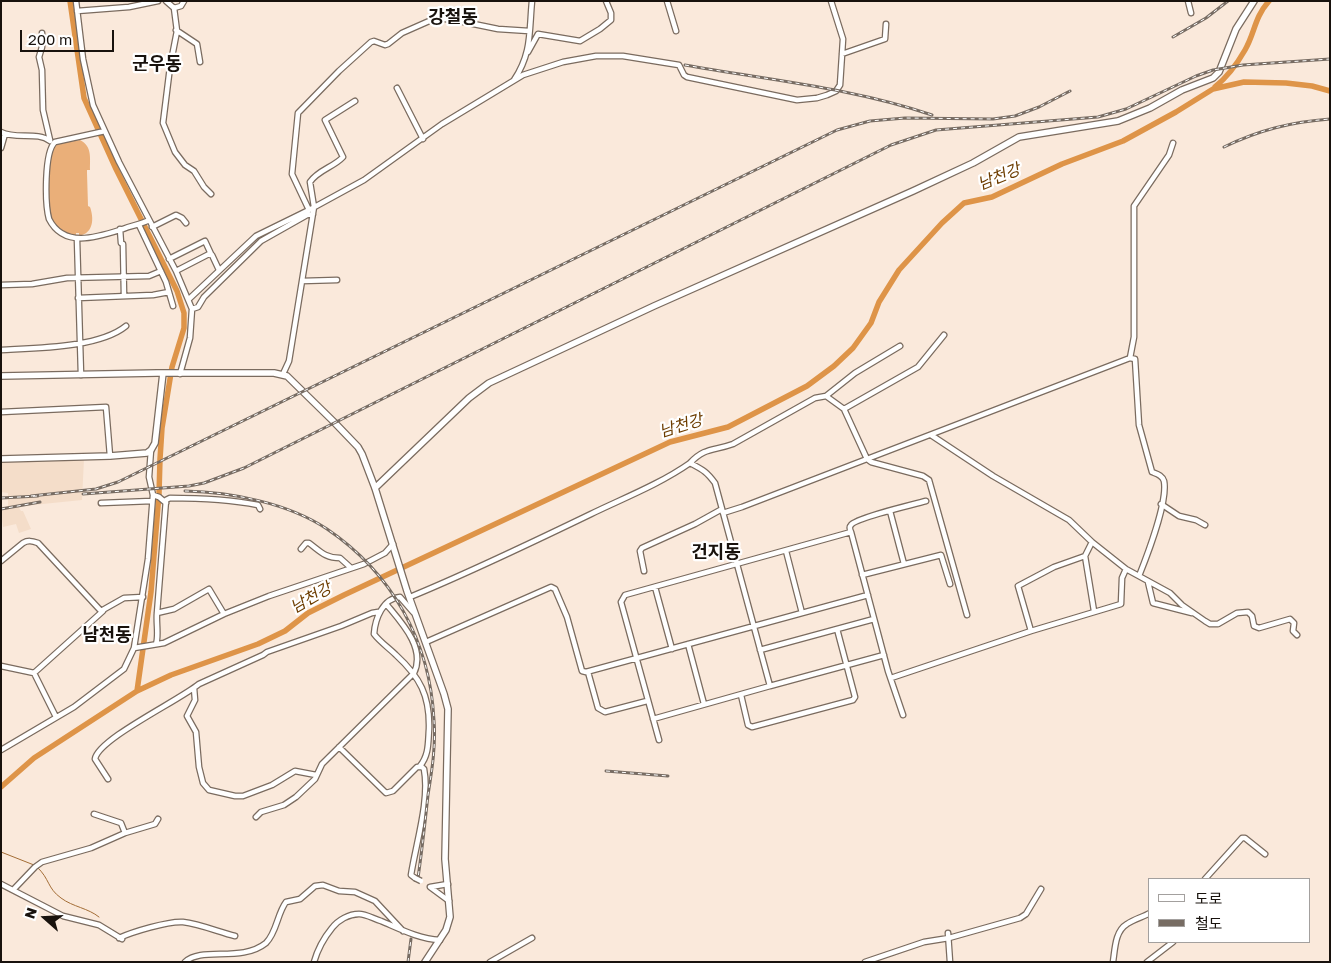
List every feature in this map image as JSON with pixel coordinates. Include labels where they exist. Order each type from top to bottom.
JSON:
[{"type":"main road","points":[[375,488],[469,398],[489,383],[654,306],[914,192],[973,163],[1018,137],[1118,122],[1150,108],[1182,90],[1213,78],[1220,72],[1236,29],[1254,1]]},
{"type":"main road","points":[[1,459],[144,454],[151,450],[156,439],[164,373]]},
{"type":"main road","points":[[1,376],[164,373],[283,374],[304,391],[358,447],[375,488],[448,709],[445,859],[449,921],[440,940],[425,962]]},
{"type":"main road","points":[[370,474],[387,477]]},
{"type":"street","points":[[76,1],[83,59],[90,95],[101,132],[147,221],[176,271],[192,309],[190,338],[183,374]]},
{"type":"street","points":[[77,11],[129,7],[156,1]]},
{"type":"street","points":[[166,1],[174,8],[176,30],[163,123],[175,152],[185,165],[194,170],[210,194]]},
{"type":"street","points":[[174,8],[181,6],[184,1]]},
{"type":"street","points":[[528,52],[532,1]]},
{"type":"street","points":[[514,81],[538,34],[576,42],[584,40],[609,23],[612,16],[606,1]]},
{"type":"street","points":[[667,1],[676,31]]},
{"type":"street","points":[[189,299],[262,232],[312,210],[372,175],[442,124],[523,75],[563,62],[588,56],[633,57],[679,65],[687,77],[797,100],[816,98],[836,91],[840,85],[843,39],[831,1]]},
{"type":"street","points":[[1188,1],[1190,13]]},
{"type":"street","points":[[312,210],[292,174],[298,113],[371,42],[388,44],[402,33],[436,18],[498,29],[529,32]]},
{"type":"street","points":[[842,54],[885,39],[886,24]]},
{"type":"street","points":[[176,30],[197,44],[200,62]]},
{"type":"street","points":[[42,33],[42,47],[39,57],[42,70],[43,110],[51,142],[47,160],[49,219],[57,231],[77,238],[101,237],[147,221]]},
{"type":"street","points":[[397,88],[423,139]]},
{"type":"street","points":[[283,374],[289,361],[312,210],[310,182],[324,168],[343,157],[325,120],[355,101]]},
{"type":"street","points":[[51,142],[101,132]]},
{"type":"street","points":[[1,148],[3,133],[45,137],[51,142]]},
{"type":"street","points":[[1130,358],[1134,337],[1134,206],[1169,155],[1173,143]]},
{"type":"street","points":[[192,309],[198,306],[204,297],[264,239],[307,215],[312,210]]},
{"type":"street","points":[[152,227],[176,215],[186,223]]},
{"type":"street","points":[[139,225],[161,271],[173,306]]},
{"type":"street","points":[[120,229],[121,243],[123,244],[124,296]]},
{"type":"street","points":[[77,238],[81,375]]},
{"type":"street","points":[[169,259],[204,241],[219,270]]},
{"type":"street","points":[[176,271],[211,254]]},
{"type":"street","points":[[233,257],[239,262]]},
{"type":"street","points":[[1,286],[32,284],[55,279],[149,276],[161,271]]},
{"type":"street","points":[[302,281],[337,280]]},
{"type":"street","points":[[78,298],[153,295],[169,292]]},
{"type":"street","points":[[1,350],[80,343],[106,337],[126,326]]},
{"type":"street","points":[[844,409],[918,367],[944,335]]},
{"type":"street","points":[[409,594],[452,580],[666,477],[690,464],[708,450],[733,444],[815,398],[826,396],[855,373],[900,346]]},
{"type":"street","points":[[644,571],[640,551],[642,548],[723,511],[742,507],[1130,358],[1135,359],[1136,362],[1139,425],[1148,459],[1152,472],[1160,475],[1164,482],[1161,504],[1149,549],[1139,576]]},
{"type":"street","points":[[826,396],[844,409],[867,459],[871,462],[923,476],[929,480],[967,614]]},
{"type":"street","points":[[1,412],[106,407],[110,456]]},
{"type":"street","points":[[931,435],[1000,481],[1068,520],[1092,542],[1126,568],[1170,593],[1182,605],[1200,618]]},
{"type":"street","points":[[1,750],[87,698],[124,669],[136,648],[148,559],[152,498],[149,477],[151,450]]},
{"type":"street","points":[[690,464],[706,471],[715,483],[770,686]]},
{"type":"street","points":[[101,503],[159,497],[166,503]]},
{"type":"street","points":[[156,644],[158,642],[156,627],[166,500],[170,498],[204,498],[234,500],[258,505],[260,509]]},
{"type":"street","points":[[903,715],[884,655],[850,527],[851,524],[864,518],[926,501]]},
{"type":"street","points":[[1161,504],[1179,516],[1196,520],[1205,525]]},
{"type":"street","points":[[890,511],[904,564]]},
{"type":"street","points":[[659,740],[621,600],[624,595],[851,532]]},
{"type":"street","points":[[1,561],[27,541],[38,543],[93,604],[103,611]]},
{"type":"street","points":[[1092,542],[1085,556],[1094,611]]},
{"type":"street","points":[[301,549],[306,543],[309,543],[325,556],[340,558],[350,567]]},
{"type":"street","points":[[136,648],[173,639],[224,614],[280,591],[379,558],[386,554],[393,544]]},
{"type":"street","points":[[786,551],[802,613]]},
{"type":"street","points":[[862,575],[941,555],[950,584]]},
{"type":"street","points":[[1031,631],[1018,586],[1054,567],[1085,556]]},
{"type":"street","points":[[891,678],[1031,631],[1121,604],[1122,578],[1126,568]]},
{"type":"street","points":[[1148,582],[1152,604],[1189,612],[1214,625],[1224,622],[1239,612],[1248,612],[1252,616],[1254,626],[1259,628],[1290,619],[1294,623],[1293,631],[1297,635]]},
{"type":"street","points":[[426,642],[551,587],[555,588],[567,616],[582,671],[588,672],[868,595]]},
{"type":"street","points":[[656,587],[672,649]]},
{"type":"street","points":[[157,613],[174,609],[209,589],[224,614]]},
{"type":"street","points":[[34,673],[103,611],[124,598],[143,597]]},
{"type":"street","points":[[108,779],[95,759],[96,754],[103,746],[199,684],[267,652],[378,612],[393,599],[400,597],[416,615]]},
{"type":"street","points":[[256,818],[261,812],[276,809],[290,802],[306,789],[322,764],[414,673],[418,659],[408,631],[387,604]]},
{"type":"street","points":[[339,746],[386,793],[392,791],[420,766],[427,757],[428,716],[424,692],[414,673],[374,634],[378,612]]},
{"type":"street","points":[[760,650],[874,619]]},
{"type":"street","points":[[741,695],[750,726],[755,727],[855,698],[838,629]]},
{"type":"street","points":[[688,644],[704,704]]},
{"type":"street","points":[[653,718],[884,655]]},
{"type":"street","points":[[1,666],[34,673]]},
{"type":"street","points":[[588,672],[598,708],[602,711],[605,712],[648,701]]},
{"type":"street","points":[[34,673],[56,717]]},
{"type":"street","points":[[194,688],[195,700],[188,716],[198,738],[202,777],[209,790],[234,796],[243,796],[272,785],[295,771],[316,775]]},
{"type":"street","points":[[420,766],[424,769],[425,774],[421,827],[411,875],[449,901]]},
{"type":"street","points":[[94,814],[121,823],[124,833]]},
{"type":"street","points":[[14,889],[42,862],[97,846],[124,833],[155,824],[158,820]]},
{"type":"street","points":[[1206,878],[1242,838],[1246,838],[1265,854]]},
{"type":"street","points":[[1,884],[64,916],[99,924],[120,939],[178,922],[236,936]]},
{"type":"street","points":[[430,887],[448,884]]},
{"type":"street","points":[[186,962],[194,956],[240,956],[261,947],[272,934],[286,902],[303,897],[315,886],[319,885],[339,891],[355,892],[370,898],[403,931]]},
{"type":"street","points":[[865,962],[948,935],[1020,918],[1026,914],[1041,889]]},
{"type":"street","points":[[1113,962],[1116,941],[1122,928],[1126,924],[1148,914]]},
{"type":"street","points":[[314,962],[320,944],[337,921],[352,915],[367,916],[430,940],[440,940]]},
{"type":"street","points":[[948,935],[950,962]]},
{"type":"street","points":[[490,962],[532,938]]},
{"type":"street","points":[[1148,962],[1172,943]]},
{"type":"shaded area","points":[[80,140],[87,145],[90,152],[90,170],[87,170],[88,206],[91,211],[92,224],[88,232],[79,236],[79,233],[76,233],[76,236],[64,233],[56,227],[51,218],[47,195],[48,161],[49,155],[56,144]]},
{"type":"shaded area","points":[[84,459],[82,500],[23,506],[19,508],[23,511],[31,529],[19,533],[16,524],[3,527],[1,511],[8,508],[8,493],[1,492],[1,461]]},
{"type":"waterway","points":[[70,1],[84,98],[116,169],[177,291],[184,313],[184,328],[172,367],[162,428],[151,592],[137,691]]},
{"type":"waterway","points":[[1215,87],[1242,55],[1257,19],[1269,1]]},
{"type":"waterway","name":"남천강","points":[[1,787],[34,758],[137,691],[171,675],[258,644],[285,631],[308,613],[344,595],[670,442],[728,427],[807,386],[834,366],[853,348],[871,323],[879,302],[899,270],[942,223],[964,203],[992,197],[1062,164],[1123,141],[1213,89],[1244,82],[1286,83],[1312,86],[1330,91]]},
{"type":"waterway","points":[[1,852],[34,865]]},
{"type":"waterway","points":[[37,867],[56,894],[70,904],[99,917]]},
{"type":"railway","points":[[1173,37],[1206,18],[1228,1]]},
{"type":"railway","points":[[83,494],[189,486],[204,483],[244,468],[891,145],[936,130],[1098,117],[1126,109],[1213,70],[1243,65],[1330,59]]},
{"type":"railway","points":[[685,65],[841,91],[932,115]]},
{"type":"railway","points":[[31,496],[96,489],[118,482],[837,130],[870,121],[905,118],[993,119],[1015,116],[1039,107],[1070,91]]},
{"type":"railway","points":[[1224,147],[1276,128],[1302,122],[1330,119]]},
{"type":"railway","points":[[185,491],[221,494],[259,501],[295,512],[312,520],[327,529],[371,566],[403,611],[416,636],[425,663],[431,691],[434,720],[433,758],[418,878]]},
{"type":"railway","points":[[1,498],[38,496]]},
{"type":"railway","points":[[1,509],[40,502]]},
{"type":"railway","points":[[606,771],[668,776]]},
{"type":"railway","points":[[408,962],[411,939]]},
{"type":"district","name":"강철동","points":[[453,17]]},
{"type":"district","name":"군우동","points":[[157,64]]},
{"type":"district","name":"건지동","points":[[716,552]]},
{"type":"district","name":"남천동","points":[[107,635]]}]
